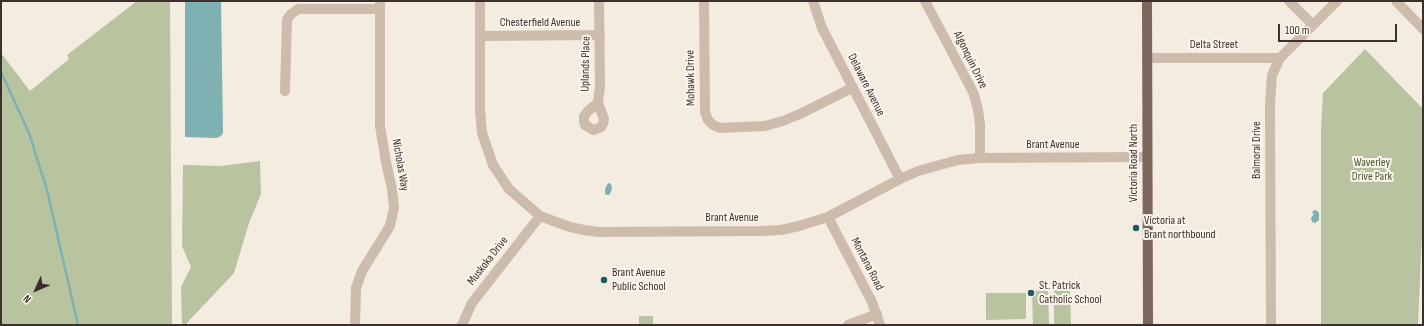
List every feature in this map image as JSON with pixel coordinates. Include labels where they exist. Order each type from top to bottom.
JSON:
[{"type":"main road","name":"Victoria Road North","points":[[1146,1],[1148,325]]},
{"type":"street","name":"Brant Avenue","points":[[480,1],[480,110],[482,133],[493,165],[509,189],[540,216],[570,227],[599,232],[761,232],[799,226],[828,217],[900,179],[958,160],[980,158],[1147,157]]},
{"type":"street","name":"Uplands Place","points":[[598,103],[600,86],[599,1]]},
{"type":"street","name":"Mohawk Drive","points":[[704,1],[705,112],[708,120],[713,125],[720,128],[765,126],[800,114],[852,88]]},
{"type":"street","name":"Delaware Avenue","points":[[813,1],[822,28],[900,179]]},
{"type":"street","name":"Algonquin Drive","points":[[926,1],[974,94],[980,125],[980,158]]},
{"type":"street","points":[[1289,1],[1313,25]]},
{"type":"street","name":"Balmoral Drive","points":[[1271,325],[1272,75],[1280,58],[1337,1]]},
{"type":"street","points":[[1396,1],[1423,29]]},
{"type":"street","points":[[285,91],[286,20],[291,14],[298,9],[380,5]]},
{"type":"street","name":"Nicholas Way","points":[[355,325],[356,288],[362,271],[390,226],[394,208],[392,189],[380,126],[380,5]]},
{"type":"street","name":"Chesterfield Avenue","points":[[480,36],[600,35]]},
{"type":"street","name":"Delta Street","points":[[1147,58],[1280,58]]},
{"type":"street","name":"Muskoka Drive","points":[[462,325],[472,303],[540,216]]},
{"type":"street","name":"Montana Road","points":[[828,217],[872,302],[880,325]]},
{"type":"street","points":[[848,325],[877,314]]},
{"type":"green space","points":[[137,1],[170,1],[172,325],[1,325],[1,53],[30,91],[69,59],[67,55]]},
{"type":"green space","name":"Waverley Drive Park","points":[[1365,49],[1423,109],[1423,211],[1418,325],[1321,325],[1321,130],[1323,93]]},
{"type":"green space","points":[[260,161],[261,194],[249,223],[234,273],[185,325],[182,325],[181,287],[191,267],[182,246],[183,165],[221,166]]},
{"type":"green space","points":[[1048,290],[1049,325],[1033,325],[1032,291]]},
{"type":"green space","points":[[1054,290],[1070,290],[1071,325],[1054,325]]},
{"type":"green space","points":[[986,293],[1026,293],[1026,319],[986,320]]},
{"type":"green space","points":[[639,316],[653,316],[653,325],[639,325]]},
{"type":"water","points":[[185,1],[221,1],[223,133],[221,136],[216,138],[185,137]]},
{"type":"water","points":[[608,183],[611,184],[612,188],[610,194],[608,195],[605,194],[605,189]]},
{"type":"water","points":[[1316,210],[1319,213],[1319,220],[1315,223],[1312,222],[1311,218],[1314,214],[1312,213],[1313,211]]},
{"type":"waterway","points":[[1,72],[29,133],[47,190],[78,325]]},
{"type":"place","name":"Victoria at Brant northbound","points":[[1136,228]]},
{"type":"place","name":"Brant Avenue Public School","points":[[604,280]]},
{"type":"place","name":"St. Patrick Catholic School","points":[[1031,293]]}]
